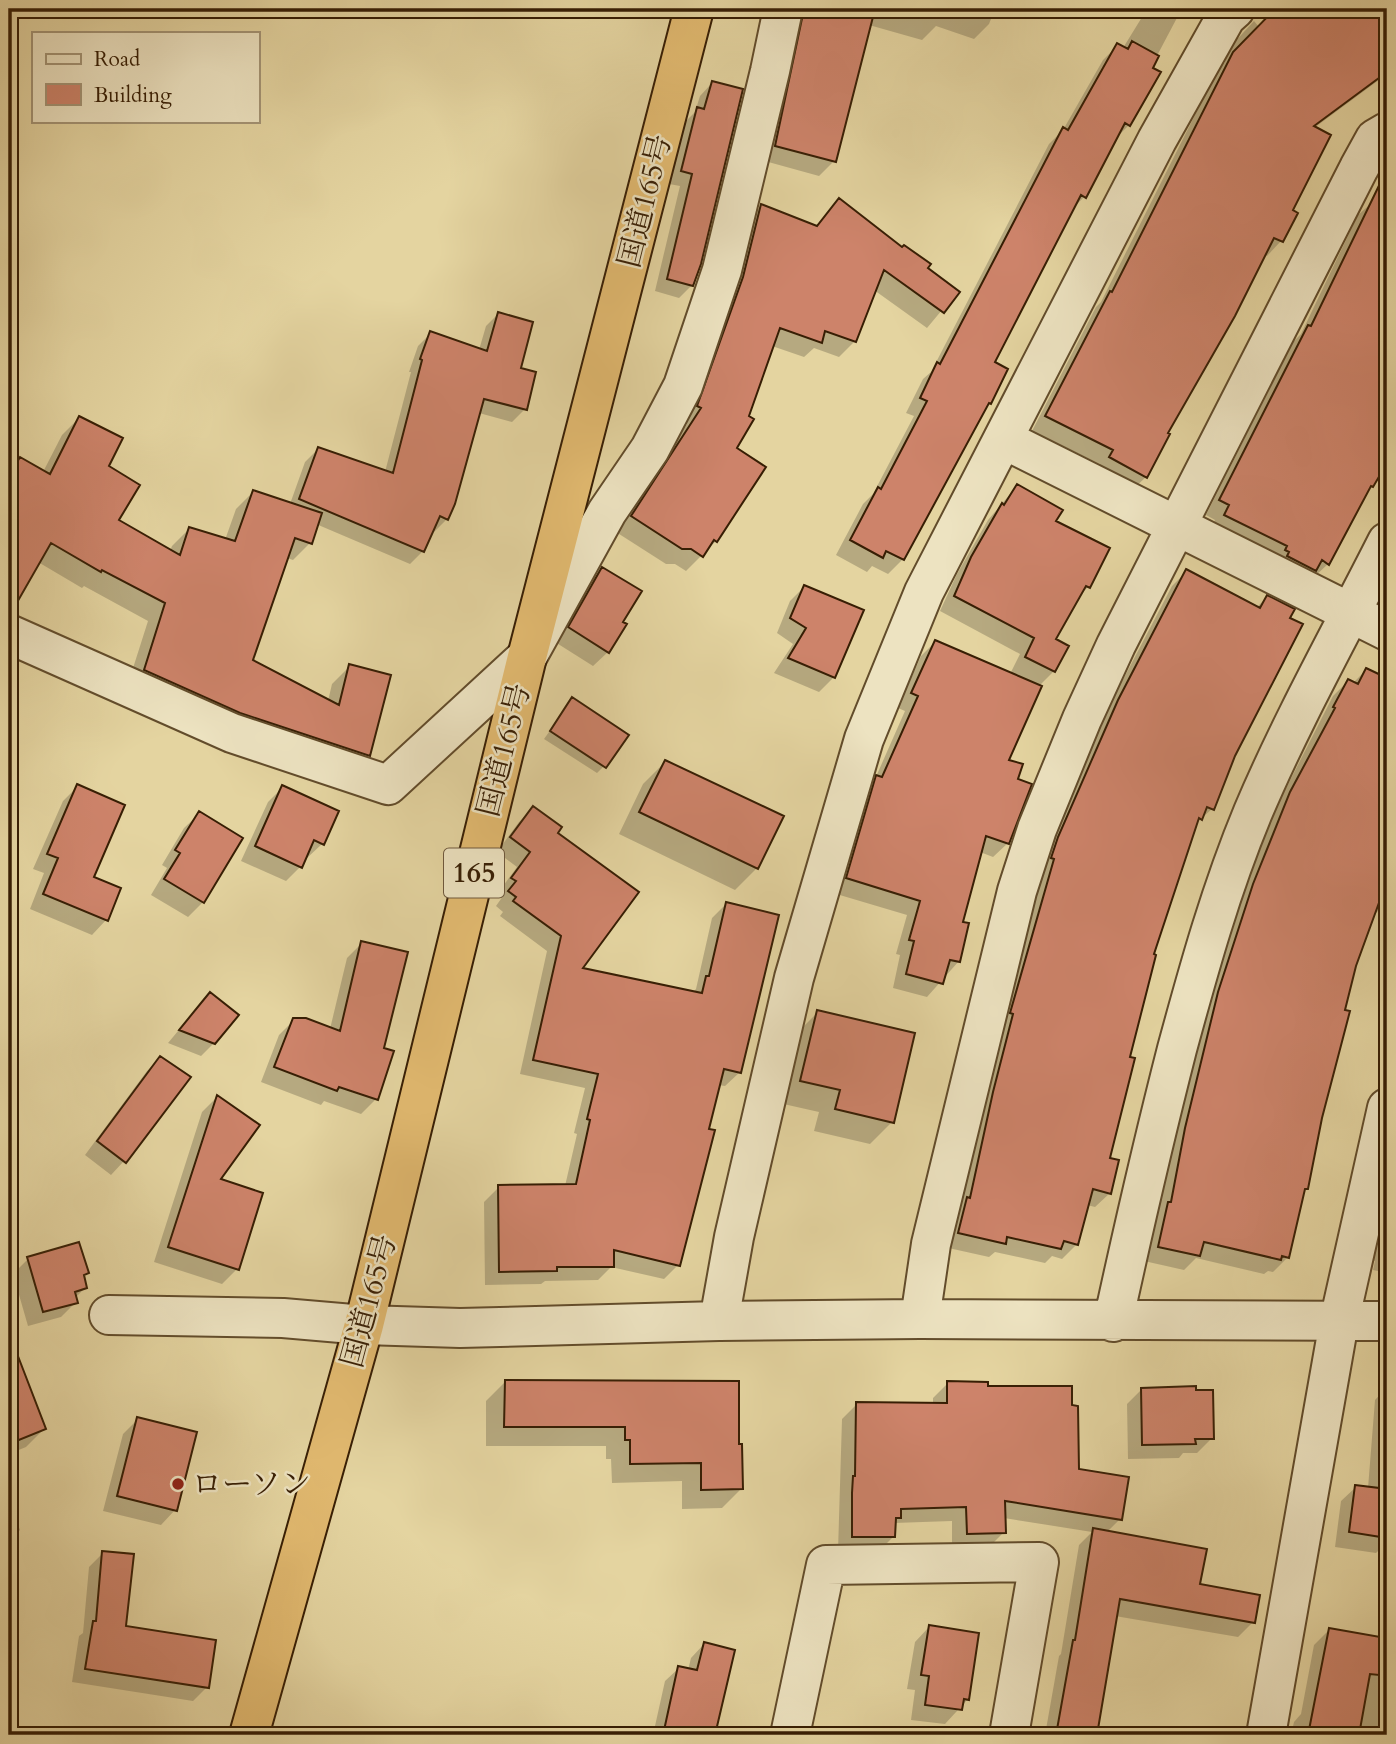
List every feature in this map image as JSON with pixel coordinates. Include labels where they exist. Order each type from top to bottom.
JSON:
[{"type":"highway","name":"国道165号","points":[[249,1735],[364,1325],[527,657],[694,9]]},
{"type":"street","points":[[9,634],[232,733],[388,785],[527,657],[607,512],[650,449],[683,386],[722,270],[783,9]]},
{"type":"street","points":[[719,1321],[734,1237],[794,978],[864,739],[924,592],[1157,140],[1226,17],[1235,9]]},
{"type":"street","points":[[920,1320],[931,1244],[1017,891],[1037,829],[1082,719],[1175,527],[1359,168],[1375,139],[1387,132]]},
{"type":"street","points":[[1003,439],[1387,631]]},
{"type":"street","points":[[1113,1322],[1151,1151],[1203,952],[1253,813],[1288,736],[1387,542]]},
{"type":"street","points":[[1266,1735],[1339,1322],[1387,1108]]},
{"type":"street","points":[[109,1315],[283,1318],[364,1325],[460,1328],[719,1321],[1387,1321]]},
{"type":"street","points":[[790,1735],[826,1565],[1039,1562],[1009,1735]]},
{"type":"building","points":[[804,9],[875,9],[836,162],[775,146]]},
{"type":"building","points":[[1275,9],[1387,9],[1387,72],[1314,126],[1331,135],[1293,210],[1298,213],[1283,242],[1274,238],[1235,316],[1168,433],[1170,434],[1147,478],[1109,457],[1113,450],[1045,416],[1110,291],[1112,292],[1233,52]]},
{"type":"building","points":[[1132,41],[1159,56],[1153,68],[1161,72],[1130,126],[1125,123],[1086,198],[1081,195],[995,362],[1008,369],[904,560],[886,551],[883,558],[850,540],[878,487],[881,489],[927,401],[920,398],[937,362],[940,364],[1063,127],[1068,130],[1117,43],[1128,49]]},
{"type":"building","points":[[712,81],[743,89],[701,264],[693,286],[667,279],[692,174],[681,171],[697,107],[704,109]]},
{"type":"building","points":[[1387,169],[1387,463],[1373,487],[1371,486],[1329,565],[1322,560],[1316,571],[1287,556],[1287,546],[1224,515],[1229,505],[1219,500],[1308,325],[1311,326]]},
{"type":"building","points":[[839,198],[902,247],[904,245],[931,264],[928,268],[960,292],[944,313],[884,270],[856,342],[825,331],[822,343],[780,328],[749,416],[754,419],[737,448],[766,467],[717,542],[714,540],[703,557],[691,549],[682,549],[631,516],[701,408],[697,406],[743,277],[761,204],[817,226]]},
{"type":"building","points":[[498,312],[533,322],[521,368],[536,372],[527,410],[484,399],[455,504],[448,520],[440,516],[424,552],[299,499],[318,447],[393,473],[422,360],[420,359],[430,331],[487,351]]},
{"type":"building","points":[[79,416],[123,438],[109,466],[140,485],[119,520],[180,555],[189,527],[235,541],[253,490],[322,513],[312,544],[295,538],[253,660],[339,705],[349,664],[391,675],[370,756],[240,713],[144,670],[165,603],[102,570],[101,572],[51,543],[11,613],[9,612],[9,476],[20,457],[50,474]]},
{"type":"building","points":[[1017,484],[1063,510],[1056,521],[1110,548],[1090,588],[1086,586],[1056,639],[1069,646],[1055,672],[1025,657],[1034,638],[954,596],[971,557],[1002,503],[1004,505]]},
{"type":"building","points":[[602,567],[642,591],[623,622],[627,624],[609,653],[568,627]]},
{"type":"building","points":[[1186,569],[1260,608],[1267,595],[1295,609],[1290,618],[1303,624],[1235,756],[1214,810],[1207,807],[1202,820],[1199,818],[1154,954],[1156,955],[1130,1057],[1135,1058],[1110,1158],[1119,1160],[1111,1194],[1093,1189],[1078,1245],[1064,1241],[1061,1249],[1007,1237],[1006,1244],[958,1233],[967,1197],[970,1198],[1013,1014],[1010,1013],[1058,837],[1118,700]]},
{"type":"building","points":[[804,585],[864,610],[835,678],[788,658],[806,628],[790,618]]},
{"type":"building","points":[[935,640],[1042,686],[1009,760],[1023,764],[1018,779],[1032,784],[1009,844],[986,836],[963,922],[969,923],[960,962],[950,960],[943,984],[906,974],[914,941],[909,940],[920,901],[846,878],[876,775],[882,777],[918,696],[911,693]]},
{"type":"building","points":[[1366,668],[1387,678],[1387,903],[1380,900],[1356,966],[1345,1010],[1350,1011],[1289,1258],[1282,1256],[1281,1260],[1204,1242],[1200,1256],[1158,1247],[1168,1202],[1171,1202],[1185,1128],[1218,992],[1253,884],[1290,792],[1335,708],[1333,707],[1348,679],[1358,684]]},
{"type":"building","points":[[572,697],[629,735],[606,768],[550,731]]},
{"type":"building","points":[[665,760],[784,816],[758,869],[639,812]]},
{"type":"building","points":[[77,784],[125,805],[94,877],[121,888],[108,921],[43,894],[58,858],[47,854]]},
{"type":"building","points":[[282,785],[339,811],[324,845],[314,840],[302,868],[255,846]]},
{"type":"building","points":[[533,806],[562,827],[558,833],[639,892],[583,968],[702,993],[706,976],[709,976],[726,902],[779,915],[741,1073],[724,1069],[709,1129],[715,1130],[680,1266],[614,1250],[614,1267],[557,1267],[557,1271],[499,1272],[498,1185],[576,1184],[598,1074],[533,1060],[561,936],[513,901],[516,897],[508,891],[516,881],[511,878],[530,852],[510,837]]},
{"type":"building","points":[[199,811],[243,838],[204,903],[164,879],[180,853],[175,850]]},
{"type":"building","points":[[361,941],[408,952],[384,1048],[394,1051],[378,1100],[339,1087],[337,1091],[274,1067],[293,1018],[306,1018],[340,1031]]},
{"type":"building","points":[[210,992],[239,1015],[215,1044],[179,1030]]},
{"type":"building","points":[[817,1010],[915,1033],[894,1123],[835,1109],[840,1090],[800,1081]]},
{"type":"building","points":[[160,1056],[191,1077],[126,1163],[97,1141]]},
{"type":"building","points":[[217,1095],[260,1125],[221,1179],[263,1193],[239,1270],[168,1247]]},
{"type":"building","points":[[79,1242],[89,1273],[84,1275],[87,1288],[75,1292],[78,1303],[43,1312],[27,1257]]},
{"type":"building","points":[[11,1338],[46,1429],[9,1444],[9,1339]]},
{"type":"building","points":[[505,1380],[739,1381],[739,1444],[742,1444],[743,1489],[701,1490],[701,1463],[630,1464],[630,1440],[625,1440],[625,1427],[504,1427]]},
{"type":"building","points":[[947,1381],[988,1382],[988,1386],[1072,1386],[1072,1405],[1078,1406],[1079,1469],[1129,1477],[1122,1520],[1005,1501],[1006,1533],[967,1534],[966,1507],[901,1509],[901,1518],[896,1518],[895,1537],[852,1537],[856,1402],[947,1403]]},
{"type":"building","points":[[1196,1386],[1196,1390],[1213,1390],[1214,1439],[1195,1439],[1196,1444],[1142,1445],[1141,1388]]},
{"type":"building","points":[[137,1417],[197,1432],[177,1511],[117,1496]]},
{"type":"building","points":[[1355,1485],[1387,1489],[1387,1538],[1349,1532]]},
{"type":"building","points":[[1093,1528],[1207,1549],[1200,1584],[1260,1595],[1255,1623],[1120,1599],[1097,1735],[1056,1735],[1075,1640]]},
{"type":"building","points":[[102,1551],[134,1554],[126,1626],[216,1640],[209,1688],[85,1669],[93,1621],[96,1621]]},
{"type":"building","points":[[929,1625],[979,1633],[969,1700],[964,1699],[962,1710],[925,1705],[929,1676],[921,1675]]},
{"type":"building","points":[[1329,1628],[1386,1638],[1379,1675],[1370,1674],[1359,1735],[1308,1735]]},
{"type":"building","points":[[704,1642],[735,1650],[715,1735],[663,1735],[678,1666],[697,1670]]},
{"type":"place","name":"ローソン","points":[[178,1484]]}]
